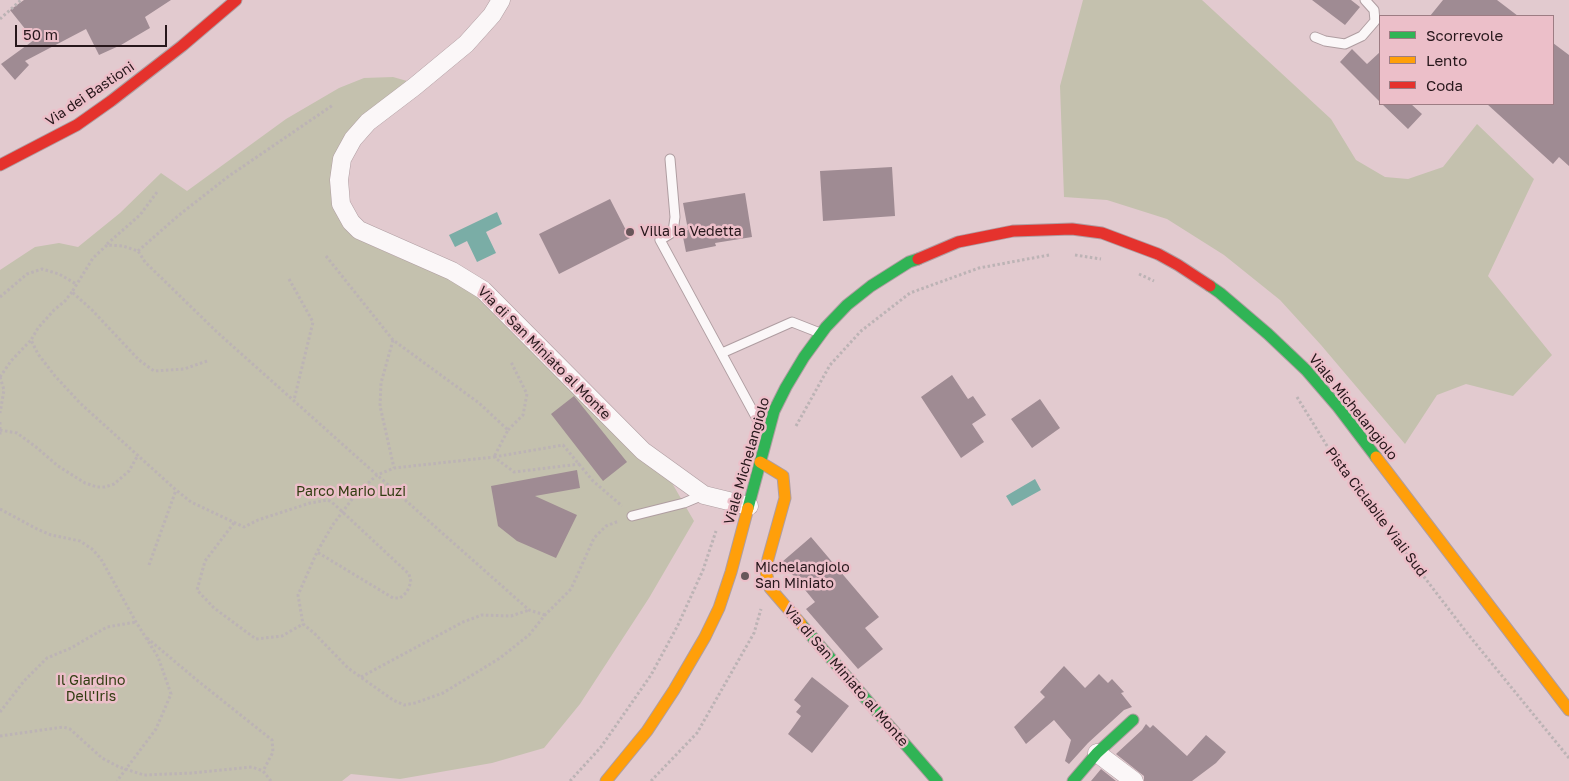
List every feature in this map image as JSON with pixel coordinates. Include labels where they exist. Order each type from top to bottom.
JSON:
[{"type":"main road","name":"Via dei Bastioni","points":[[0,164],[77,125],[182,46],[236,0]]},
{"type":"main road","name":"Viale Michelangiolo","points":[[606,781],[647,731],[674,690],[705,637],[719,608],[774,411],[804,357],[822,333],[848,305],[872,286],[909,262],[958,242],[1013,231],[1072,230],[1102,233],[1158,254],[1220,292],[1306,370],[1338,407],[1569,710]]},
{"type":"main road","points":[[760,462],[784,476],[785,498],[768,559],[766,572],[768,580]]},
{"type":"main road","name":"Via di San Miniato al Monte","points":[[768,580],[770,588],[937,781]]},
{"type":"main road","points":[[1073,781],[1097,753],[1134,720]]},
{"type":"street","name":"Via di San Miniato al Monte","points":[[501,0],[492,15],[466,44],[368,122],[353,138],[342,159],[339,180],[341,204],[350,222],[359,230],[452,271],[483,290],[643,451],[704,495],[749,506]]},
{"type":"street","points":[[1097,753],[1134,781]]},
{"type":"lane","points":[[1315,37],[1325,41],[1345,44],[1362,36],[1375,21],[1374,10],[1365,0]]},
{"type":"lane","points":[[670,159],[675,216],[673,232],[660,240],[767,436]]},
{"type":"lane","points":[[722,353],[792,322],[822,333]]},
{"type":"lane","points":[[632,516],[684,504],[704,495]]},
{"type":"path","points":[[0,19],[21,0]]},
{"type":"path","points":[[138,251],[179,215],[229,176],[333,105]]},
{"type":"path","points":[[0,413],[4,390],[0,377],[31,340],[38,328],[65,301],[93,258],[140,215],[157,192]]},
{"type":"path","points":[[107,245],[123,246],[138,251],[145,262],[212,327],[377,475],[529,610],[545,615]]},
{"type":"path","points":[[793,431],[830,365],[861,331],[910,292],[979,268],[1051,254]]},
{"type":"path","points":[[1069,254],[1103,259]]},
{"type":"path","points":[[326,256],[393,340],[479,403],[508,430]]},
{"type":"path","points":[[0,297],[27,274],[42,270],[59,274],[76,284]]},
{"type":"path","points":[[1135,272],[1159,283]]},
{"type":"path","points":[[289,279],[313,322],[294,400]]},
{"type":"path","points":[[72,292],[92,310],[139,360],[154,371],[184,369],[207,361]]},
{"type":"path","points":[[31,340],[38,354],[55,376],[80,402],[190,502],[244,527],[258,520],[310,503],[328,500],[409,574],[411,582],[407,592],[400,598],[393,598],[317,552]]},
{"type":"path","points":[[393,340],[381,383],[380,406],[394,468]]},
{"type":"path","points":[[494,457],[508,430],[523,415],[527,394],[511,362]]},
{"type":"path","name":"Pista Ciclabile Viali Sud","points":[[1295,394],[1340,467],[1467,633],[1569,758]]},
{"type":"path","points":[[0,422],[0,435]]},
{"type":"path","points":[[0,430],[17,434],[58,466],[85,483],[97,487],[114,484],[129,471],[138,455]]},
{"type":"path","points":[[563,445],[593,481],[632,516],[606,526],[594,538],[571,589],[545,615],[529,635],[500,658],[443,694],[404,705],[393,700],[348,668],[303,624],[298,595],[317,552],[342,512],[356,494],[377,475],[394,468],[494,457],[563,445]]},
{"type":"path","points":[[494,457],[514,472],[580,464]]},
{"type":"path","points":[[149,565],[176,490]]},
{"type":"path","points":[[570,781],[601,747],[651,675],[678,625],[703,570],[726,501]]},
{"type":"path","points":[[0,508],[37,529],[51,535],[80,541],[92,549],[101,559],[144,636],[158,657],[170,694],[156,728],[117,781]]},
{"type":"path","points":[[234,523],[205,561],[197,590],[214,608],[256,639],[282,636],[303,624]]},
{"type":"path","points":[[650,781],[697,733],[754,633],[768,580]]},
{"type":"path","points":[[361,677],[463,622],[482,615],[511,616],[529,610]]},
{"type":"path","points":[[0,712],[24,681],[47,658],[71,648],[107,627],[136,622]]},
{"type":"path","points":[[144,636],[272,740],[273,752],[264,771]]},
{"type":"path","points":[[0,736],[63,727],[70,729],[102,758],[144,775],[193,773],[252,766],[264,771],[270,781]]},
{"type":"green space","points":[[1083,0],[1202,0],[1331,119],[1356,160],[1385,177],[1408,179],[1443,167],[1477,124],[1534,179],[1488,276],[1552,355],[1513,396],[1466,384],[1437,395],[1405,444],[1280,300],[1224,255],[1167,219],[1107,200],[1064,197],[1060,86]]},
{"type":"green space","name":"Parco Mario Luzi","points":[[393,77],[407,81],[362,116],[345,135],[334,156],[345,227],[355,238],[397,257],[449,276],[480,294],[642,457],[672,483],[694,521],[649,598],[580,704],[544,748],[492,763],[400,779],[351,774],[342,781],[0,781],[0,270],[35,247],[59,243],[78,247],[120,213],[161,173],[187,191],[286,119],[339,88],[364,78]]},
{"type":"shaded area","points":[[497,212],[502,224],[486,232],[496,253],[477,262],[467,241],[455,247],[449,235]]},
{"type":"shaded area","points":[[1035,479],[1041,490],[1012,506],[1006,496]]},
{"type":"building","points":[[24,0],[171,0],[145,17],[150,28],[121,45],[99,55],[86,29],[25,61],[29,65],[15,80],[1,64],[34,40],[10,10]]},
{"type":"building","points":[[1312,0],[1351,0],[1360,7],[1345,25]]},
{"type":"building","points":[[1443,0],[1497,0],[1517,15],[1431,15]]},
{"type":"building","points":[[1554,44],[1569,55],[1569,166],[1559,157],[1553,164],[1488,105],[1554,105]]},
{"type":"building","points":[[1352,49],[1367,64],[1379,53],[1379,101],[1340,62]]},
{"type":"building","points":[[1383,105],[1412,105],[1422,114],[1408,129]]},
{"type":"building","points":[[892,167],[895,216],[823,221],[820,171]]},
{"type":"building","points":[[745,193],[752,237],[715,243],[716,246],[686,252],[682,232],[688,230],[683,203]]},
{"type":"building","points":[[610,199],[630,238],[559,274],[539,234]]},
{"type":"building","points":[[952,375],[968,399],[973,396],[986,415],[972,424],[984,442],[961,458],[921,397]]},
{"type":"building","points":[[574,396],[627,462],[603,481],[551,414]]},
{"type":"building","points":[[1040,399],[1060,428],[1032,448],[1011,419]]},
{"type":"building","points":[[577,470],[580,488],[535,496],[577,515],[556,558],[517,541],[498,526],[491,486]]},
{"type":"building","points":[[811,537],[879,617],[865,628],[883,649],[858,669],[806,609],[815,602],[782,562]]},
{"type":"building","points":[[1064,666],[1085,688],[1099,674],[1108,683],[1112,679],[1124,692],[1121,693],[1132,707],[1124,710],[1088,743],[1069,764],[1065,761],[1071,740],[1054,720],[1026,744],[1014,727],[1045,697],[1040,692]]},
{"type":"building","points":[[812,677],[849,706],[812,753],[788,734],[801,716],[796,712],[801,706],[794,700]]},
{"type":"building","points":[[1146,724],[1150,728],[1153,725],[1187,756],[1206,735],[1226,752],[1216,763],[1192,781],[1144,781],[1144,776],[1116,754]]},
{"type":"building","points":[[1101,769],[1116,781],[1091,781]]},
{"type":"traffic: fast","points":[[748,508],[774,411],[804,357],[826,327],[847,305],[871,286],[909,262],[918,259]]},
{"type":"traffic: fast","points":[[1210,286],[1268,334],[1306,370],[1338,407],[1376,457]]},
{"type":"traffic: fast","points":[[801,624],[937,781]]},
{"type":"traffic: fast","points":[[1073,781],[1097,753],[1133,720]]},
{"type":"traffic: slow","points":[[1376,457],[1569,710]]},
{"type":"traffic: slow","points":[[760,462],[783,476],[785,498],[768,559],[766,572],[770,588],[801,624]]},
{"type":"traffic: slow","points":[[606,781],[647,731],[705,637],[719,608],[748,508]]},
{"type":"traffic: jam","points":[[0,165],[77,125],[182,46],[236,0]]},
{"type":"traffic: jam","points":[[918,259],[958,242],[1013,231],[1072,229],[1102,233],[1158,254],[1210,286]]},
{"type":"place","name":"Villa la Vedetta","points":[[630,232]]},
{"type":"place","name":"Michelangiolo San Miniato","points":[[745,576]]},
{"type":"park label","name":"Il Giardino Dell'Iris","points":[[91,690]]}]
